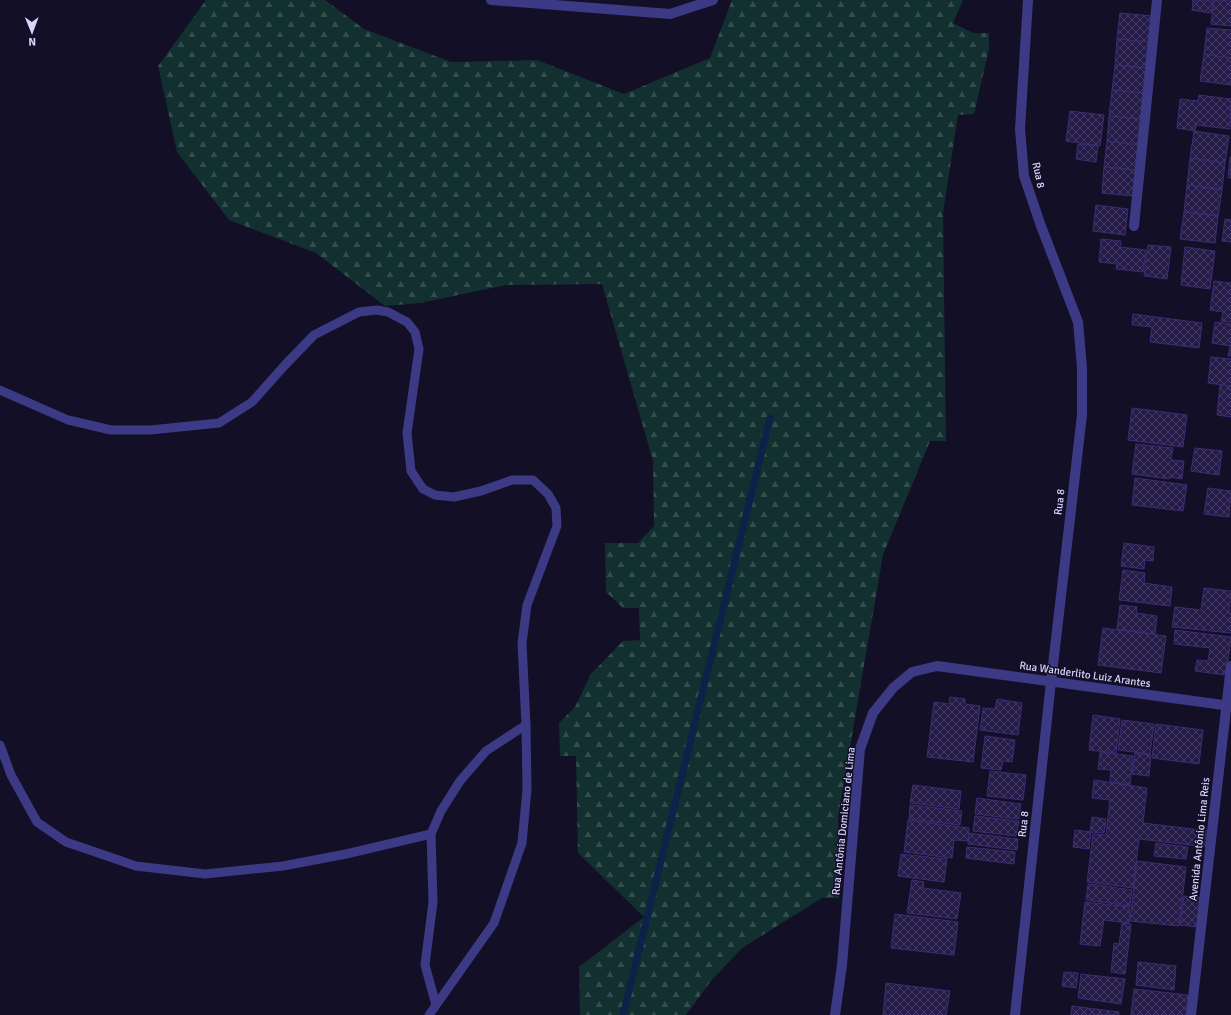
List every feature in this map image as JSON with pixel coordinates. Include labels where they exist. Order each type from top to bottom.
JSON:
[{"type":"street","points":[[491,0],[670,14],[713,0]]},
{"type":"street","name":"Rua 8","points":[[1015,1015],[1050,682],[1082,415],[1082,368],[1078,322],[1040,226],[1024,176],[1020,129],[1028,0]]},
{"type":"street","points":[[1134,226],[1157,0]]},
{"type":"street","name":"Rua Wanderlito Luiz Arantes","points":[[937,666],[1228,706]]},
{"type":"street","name":"Rua Antônia Domiciano de Lima","points":[[835,1015],[842,965],[860,749],[873,713],[893,688],[912,672],[937,666]]},
{"type":"street","name":"Avenida Antônio Lima Reis","points":[[1191,1015],[1228,706],[1231,666]]},
{"type":"lane","points":[[0,390],[68,420],[111,430],[150,430],[219,423],[252,402],[314,335],[359,312],[377,310],[388,312],[407,322],[415,332],[419,349],[407,433],[411,471],[423,489],[435,495],[454,496],[481,491],[512,480],[532,480],[548,494],[556,508],[557,526],[527,605],[522,643],[526,725],[527,790],[522,843],[494,923],[428,1015]]},
{"type":"lane","points":[[436,1004],[425,965],[433,902],[431,834],[442,811],[460,781],[486,751],[526,725]]},
{"type":"lane","points":[[0,745],[11,775],[37,822],[66,842],[136,866],[213,874],[283,866],[346,854],[431,834]]},
{"type":"green space","points":[[206,0],[325,0],[364,29],[451,62],[537,60],[624,94],[710,58],[732,0],[963,0],[953,23],[973,33],[989,33],[989,49],[974,114],[958,115],[943,213],[946,441],[930,441],[883,555],[838,817],[839,898],[822,898],[742,948],[710,982],[686,1015],[580,1015],[579,967],[644,917],[578,853],[576,756],[560,756],[559,723],[575,707],[591,674],[623,641],[640,640],[639,608],[623,608],[606,592],[605,543],[638,543],[654,526],[653,461],[602,284],[506,285],[420,303],[385,306],[316,253],[229,220],[177,152],[158,66]]},
{"type":"building","points":[[1193,0],[1213,0],[1211,13],[1192,10]]},
{"type":"building","points":[[1214,0],[1231,0],[1231,26],[1211,24]]},
{"type":"building","points":[[1120,13],[1152,16],[1149,42],[1117,39]]},
{"type":"building","points":[[1207,28],[1231,30],[1231,58],[1204,54]]},
{"type":"building","points":[[1117,39],[1149,42],[1146,68],[1115,65]]},
{"type":"building","points":[[1204,54],[1231,58],[1231,85],[1200,81]]},
{"type":"building","points":[[1115,65],[1146,68],[1144,93],[1112,90]]},
{"type":"building","points":[[1112,90],[1144,93],[1141,119],[1109,116]]},
{"type":"building","points":[[1199,95],[1231,99],[1230,129],[1196,125],[1195,131],[1177,128],[1180,99],[1198,101]]},
{"type":"building","points":[[1070,111],[1104,115],[1100,146],[1066,141]]},
{"type":"building","points":[[1109,116],[1141,119],[1139,145],[1107,141]]},
{"type":"building","points":[[1194,131],[1229,136],[1225,163],[1190,158]]},
{"type":"building","points":[[1107,141],[1139,145],[1136,170],[1104,167]]},
{"type":"building","points":[[1078,144],[1098,146],[1096,162],[1076,159]]},
{"type":"building","points":[[1230,157],[1231,178],[1228,178]]},
{"type":"building","points":[[1190,158],[1225,163],[1222,190],[1187,185]]},
{"type":"building","points":[[1104,167],[1136,170],[1133,196],[1102,193]]},
{"type":"building","points":[[1187,185],[1222,190],[1218,216],[1184,212]]},
{"type":"building","points":[[1096,205],[1128,209],[1125,235],[1093,231]]},
{"type":"building","points":[[1184,212],[1218,216],[1215,243],[1180,239]]},
{"type":"building","points":[[1225,219],[1231,220],[1231,242],[1222,241]]},
{"type":"building","points":[[1101,239],[1121,241],[1120,247],[1146,250],[1143,272],[1116,269],[1117,264],[1099,262]]},
{"type":"building","points":[[1148,245],[1171,247],[1167,279],[1144,276]]},
{"type":"building","points":[[1185,247],[1215,251],[1210,289],[1181,285]]},
{"type":"building","points":[[1214,281],[1231,283],[1231,322],[1221,321],[1223,312],[1210,310]]},
{"type":"building","points":[[1133,314],[1202,323],[1199,348],[1150,342],[1152,327],[1132,325]]},
{"type":"building","points":[[1215,322],[1231,324],[1231,356],[1228,356],[1230,346],[1212,343]]},
{"type":"building","points":[[1211,357],[1231,359],[1231,386],[1208,383]]},
{"type":"building","points":[[1220,385],[1231,386],[1231,417],[1217,415]]},
{"type":"building","points":[[1132,408],[1187,415],[1183,447],[1128,440]]},
{"type":"building","points":[[1136,444],[1173,448],[1171,460],[1184,461],[1182,479],[1169,477],[1169,479],[1132,474]]},
{"type":"building","points":[[1195,448],[1222,451],[1219,475],[1191,471]]},
{"type":"building","points":[[1135,478],[1187,485],[1183,511],[1132,505]]},
{"type":"building","points":[[1208,488],[1231,491],[1229,517],[1204,514]]},
{"type":"building","points":[[1124,543],[1154,547],[1153,561],[1145,560],[1144,569],[1121,566]]},
{"type":"building","points":[[1123,570],[1145,573],[1144,583],[1172,587],[1170,606],[1119,600]]},
{"type":"building","points":[[1204,588],[1231,591],[1229,613],[1231,613],[1231,633],[1172,627],[1175,607],[1201,610]]},
{"type":"building","points":[[1120,605],[1137,607],[1136,613],[1157,616],[1155,634],[1117,629]]},
{"type":"building","points":[[1103,628],[1166,636],[1161,673],[1098,665]]},
{"type":"building","points":[[1175,630],[1231,637],[1226,675],[1195,671],[1197,660],[1208,661],[1210,648],[1174,644]]},
{"type":"building","points":[[950,697],[965,699],[965,704],[980,706],[973,762],[927,757],[934,702],[949,704]]},
{"type":"building","points":[[997,699],[1022,703],[1018,735],[980,730],[983,708],[995,709]]},
{"type":"building","points":[[1093,715],[1120,719],[1116,753],[1089,750]]},
{"type":"building","points":[[1122,720],[1154,724],[1150,754],[1118,750]]},
{"type":"building","points":[[1156,724],[1203,730],[1199,764],[1152,758]]},
{"type":"building","points":[[985,736],[1015,740],[1012,762],[1003,761],[1001,770],[981,768]]},
{"type":"building","points":[[1100,752],[1133,756],[1130,785],[1110,782],[1111,770],[1098,769]]},
{"type":"building","points":[[1135,753],[1151,755],[1149,776],[1132,774]]},
{"type":"building","points":[[990,771],[1026,775],[1023,800],[987,796]]},
{"type":"building","points":[[1094,780],[1147,788],[1143,823],[1209,831],[1207,847],[1139,839],[1133,888],[1087,882],[1093,834],[1106,835],[1110,800],[1092,798]]},
{"type":"building","points":[[913,785],[961,791],[959,809],[910,803]]},
{"type":"building","points":[[977,798],[1021,804],[1019,819],[975,814]]},
{"type":"building","points":[[910,805],[962,811],[960,825],[909,819]]},
{"type":"building","points":[[975,816],[1019,821],[1016,836],[973,831]]},
{"type":"building","points":[[1092,817],[1106,819],[1104,833],[1090,832]]},
{"type":"building","points":[[908,820],[969,828],[968,841],[954,840],[952,858],[904,852]]},
{"type":"building","points":[[1075,830],[1091,832],[1089,849],[1073,847]]},
{"type":"building","points":[[969,833],[1018,839],[1017,850],[968,844]]},
{"type":"building","points":[[1156,843],[1188,847],[1186,859],[1154,856]]},
{"type":"building","points":[[967,847],[1015,852],[1014,864],[966,858]]},
{"type":"building","points":[[901,854],[947,859],[944,882],[898,876]]},
{"type":"building","points":[[1137,861],[1186,867],[1179,926],[1130,921]]},
{"type":"building","points":[[912,880],[924,882],[923,888],[961,893],[957,919],[907,913]]},
{"type":"building","points":[[1088,884],[1132,890],[1130,906],[1086,900]]},
{"type":"building","points":[[1184,896],[1202,898],[1198,927],[1180,925]]},
{"type":"building","points":[[1085,902],[1130,907],[1129,923],[1104,920],[1100,946],[1080,944]]},
{"type":"building","points":[[895,914],[958,922],[954,955],[891,948]]},
{"type":"building","points":[[1122,923],[1131,924],[1125,974],[1111,972],[1114,943],[1119,944]]},
{"type":"building","points":[[1138,962],[1176,966],[1174,990],[1136,985]]},
{"type":"building","points":[[1064,972],[1078,973],[1076,988],[1062,986]]},
{"type":"building","points":[[1081,974],[1125,979],[1121,1004],[1078,998]]},
{"type":"building","points":[[886,983],[950,991],[946,1015],[883,1015]]},
{"type":"building","points":[[1134,989],[1188,995],[1186,1015],[1131,1015]]},
{"type":"building","points":[[1072,1006],[1119,1012],[1119,1015],[1071,1015]]},
{"type":"waterway","points":[[623,1015],[770,418]]}]
